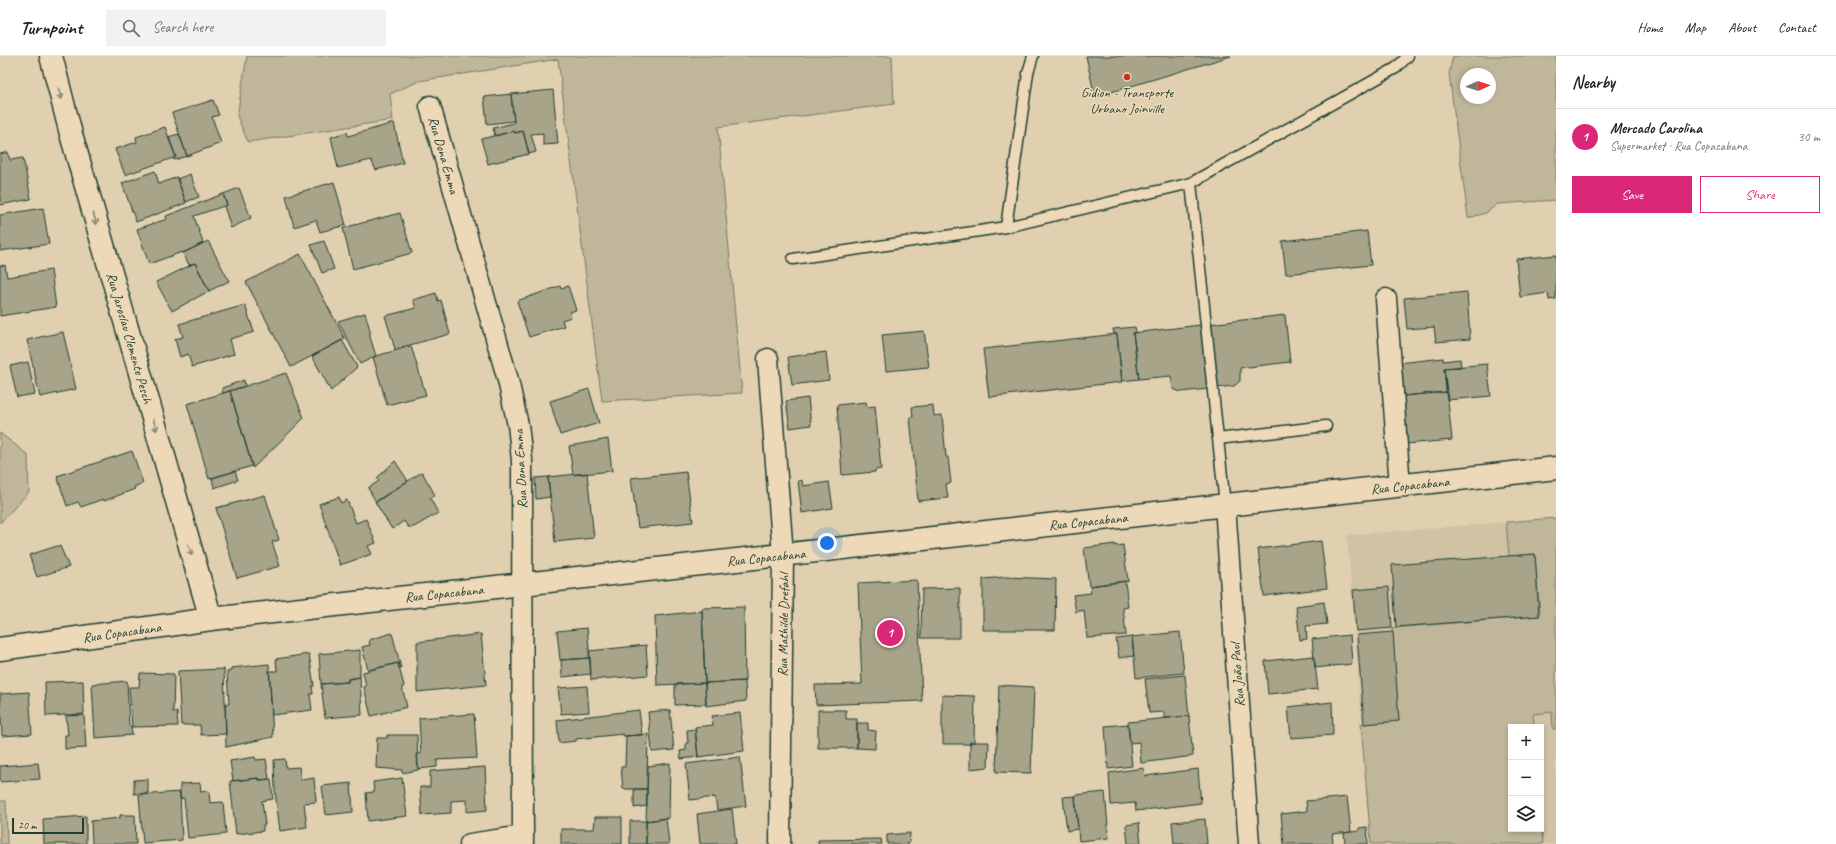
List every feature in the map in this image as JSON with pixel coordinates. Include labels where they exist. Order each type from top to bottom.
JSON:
[{"type":"main road","name":"Rua Jaroslau Clemente Pesch","points":[[51,56],[71,134],[211,619]]},
{"type":"main road","name":"Rua Copacabana","points":[[0,649],[211,619],[1556,468]]},
{"type":"street","name":"Rua Dona Emma","points":[[430,106],[508,380],[518,425],[522,460],[523,840]]},
{"type":"street","points":[[1386,299],[1400,486]]},
{"type":"street","name":"Rua Mathilde Drefahl","points":[[768,359],[783,555],[780,844]]},
{"type":"street","name":"Rua João Paul","points":[[1226,506],[1249,844]]},
{"type":"street","points":[[470,844],[523,840]]},
{"type":"lane","points":[[1006,227],[1028,73],[1033,56]]},
{"type":"lane","points":[[793,259],[1006,227],[1191,183],[1396,68],[1408,56]]},
{"type":"lane","points":[[1191,183],[1226,506]]},
{"type":"lane","points":[[1218,439],[1326,426]]},
{"type":"shaded area","points":[[247,56],[892,56],[894,104],[718,127],[742,393],[602,401],[558,59],[419,81],[390,94],[393,120],[248,142],[237,116]]},
{"type":"shaded area","points":[[1453,56],[1556,56],[1556,200],[1497,204],[1486,213],[1468,218],[1449,74]]},
{"type":"shaded area","points":[[0,433],[28,455],[29,492],[0,523]]},
{"type":"shaded area","points":[[1556,518],[1556,844],[1371,844],[1347,535]]},
{"type":"shaded area","points":[[1556,518],[1556,729],[1553,729],[1552,712],[1533,714],[1534,724],[1508,724],[1508,832],[1542,832],[1543,844],[1371,844],[1361,724],[1399,721],[1392,628],[1540,616],[1535,554],[1509,556],[1506,522]]},
{"type":"shaded area","points":[[0,801],[6,801],[7,844],[0,844]]},
{"type":"building","name":"Gidion - Transporte Urbano Joinville","points":[[1086,56],[1231,56],[1095,97]]},
{"type":"building","points":[[553,90],[558,144],[543,145],[543,133],[531,134],[536,152],[529,154],[523,131],[515,133],[514,131],[495,136],[493,128],[514,123],[511,94]]},
{"type":"building","points":[[511,94],[514,121],[487,124],[484,97]]},
{"type":"building","points":[[213,100],[219,115],[212,117],[221,143],[187,156],[172,113]]},
{"type":"building","points":[[394,123],[403,163],[376,170],[371,160],[338,168],[331,137],[347,132],[348,136]]},
{"type":"building","points":[[165,127],[176,157],[125,175],[115,149],[137,142],[136,137]]},
{"type":"building","points":[[514,131],[515,133],[523,131],[529,154],[488,164],[481,139]]},
{"type":"building","points":[[179,134],[187,156],[174,160],[173,158],[176,157],[168,137]]},
{"type":"building","points":[[8,152],[10,160],[23,158],[31,199],[0,205],[0,154]]},
{"type":"building","points":[[155,171],[159,184],[177,177],[186,203],[136,222],[122,183]]},
{"type":"building","points":[[190,174],[199,197],[186,202],[177,179]]},
{"type":"building","points":[[334,182],[346,225],[320,232],[316,220],[294,227],[286,196]]},
{"type":"building","points":[[239,188],[251,218],[231,228],[224,206],[227,205],[223,194]]},
{"type":"building","points":[[223,194],[227,205],[194,216],[203,243],[183,253],[182,252],[149,264],[137,229],[167,219],[166,216]]},
{"type":"building","points":[[43,208],[49,244],[0,251],[0,215]]},
{"type":"building","points":[[400,213],[412,253],[353,269],[343,228]]},
{"type":"building","points":[[1367,231],[1371,265],[1286,274],[1282,241]]},
{"type":"building","points":[[208,241],[229,281],[209,291],[195,263],[189,265],[183,253]]},
{"type":"building","points":[[324,241],[334,269],[322,273],[311,245]]},
{"type":"building","points":[[300,254],[345,339],[291,367],[246,282]]},
{"type":"building","points":[[1556,255],[1556,299],[1549,300],[1548,293],[1520,297],[1516,259]]},
{"type":"building","points":[[195,263],[209,291],[172,311],[156,282]]},
{"type":"building","points":[[5,265],[7,277],[51,270],[56,307],[0,316],[0,266]]},
{"type":"building","points":[[560,286],[561,289],[568,286],[576,310],[570,312],[571,317],[562,320],[564,326],[529,337],[517,301]]},
{"type":"building","points":[[1467,292],[1470,339],[1436,342],[1434,327],[1407,329],[1404,298]]},
{"type":"building","points":[[436,293],[438,301],[441,300],[450,334],[395,349],[385,316],[416,308],[413,300]]},
{"type":"building","points":[[245,305],[254,332],[230,339],[234,354],[192,367],[188,354],[180,357],[175,339],[183,337],[179,324]]},
{"type":"building","points":[[365,313],[376,356],[360,364],[338,321]]},
{"type":"building","points":[[1285,315],[1290,362],[1240,368],[1240,381],[1234,386],[1181,392],[1173,389],[1171,376],[1139,379],[1133,333]]},
{"type":"building","points":[[1135,327],[1136,332],[1133,333],[1139,379],[1122,381],[1117,334],[1114,334],[1113,329]]},
{"type":"building","points":[[924,331],[929,367],[886,371],[882,335]]},
{"type":"building","points":[[63,332],[76,389],[40,397],[27,340]]},
{"type":"building","points":[[1117,334],[1122,382],[989,397],[983,349]]},
{"type":"building","points":[[342,340],[357,367],[331,391],[312,356]]},
{"type":"building","points":[[411,346],[426,395],[387,405],[373,357]]},
{"type":"building","points":[[826,352],[829,380],[792,385],[788,357]]},
{"type":"building","points":[[1443,358],[1443,361],[1460,359],[1461,367],[1444,368],[1447,392],[1402,396],[1399,363]]},
{"type":"building","points":[[28,362],[35,394],[17,397],[10,366]]},
{"type":"building","points":[[1487,364],[1491,396],[1447,400],[1444,368]]},
{"type":"building","points":[[286,373],[304,418],[253,468],[230,391]]},
{"type":"building","points":[[244,380],[245,386],[223,393],[222,388]]},
{"type":"building","points":[[589,389],[599,423],[560,435],[550,401]]},
{"type":"building","points":[[230,391],[252,466],[209,479],[187,404]]},
{"type":"building","points":[[1447,392],[1452,440],[1406,444],[1402,396]]},
{"type":"building","points":[[808,398],[811,425],[790,428],[786,401]]},
{"type":"building","points":[[866,402],[867,407],[875,406],[881,469],[875,470],[875,472],[842,475],[837,405]]},
{"type":"building","points":[[933,405],[934,416],[942,415],[946,457],[948,457],[951,483],[946,484],[948,498],[918,501],[910,417],[913,417],[912,407]]},
{"type":"building","points":[[608,439],[612,471],[573,475],[569,446]]},
{"type":"building","points":[[132,451],[143,483],[134,487],[135,489],[104,501],[103,499],[81,507],[78,502],[67,506],[57,476]]},
{"type":"building","points":[[395,461],[408,481],[376,502],[368,488],[379,481],[377,478]]},
{"type":"building","points":[[235,471],[238,480],[214,488],[212,478]]},
{"type":"building","points":[[422,472],[435,495],[430,498],[438,513],[414,527],[408,527],[404,521],[392,529],[375,502]]},
{"type":"building","points":[[686,472],[693,522],[638,528],[631,478]]},
{"type":"building","points":[[587,473],[594,538],[555,542],[548,477]]},
{"type":"building","points":[[548,477],[550,497],[536,499],[535,478]]},
{"type":"building","points":[[802,480],[803,486],[829,482],[833,508],[802,513],[798,481]]},
{"type":"building","points":[[265,495],[279,540],[272,542],[280,566],[237,578],[216,508]]},
{"type":"building","points":[[339,497],[341,503],[347,500],[356,523],[366,519],[376,543],[368,546],[372,554],[340,565],[319,504]]},
{"type":"building","points":[[1321,541],[1327,588],[1264,596],[1258,549]]},
{"type":"building","points":[[1115,544],[1115,546],[1123,545],[1128,581],[1089,586],[1084,548]]},
{"type":"building","points":[[60,546],[69,567],[37,577],[29,555]]},
{"type":"building","points":[[1535,554],[1539,616],[1396,627],[1392,565]]},
{"type":"building","points":[[1006,577],[1056,579],[1055,630],[983,630],[983,579]]},
{"type":"building","points":[[917,580],[922,701],[816,705],[815,685],[862,684],[858,583]]},
{"type":"building","points":[[1125,581],[1128,607],[1123,608],[1126,635],[1087,638],[1084,610],[1076,612],[1073,595],[1091,593],[1090,586]]},
{"type":"building","points":[[1389,587],[1392,628],[1356,631],[1353,590]]},
{"type":"building","points":[[960,588],[960,638],[921,638],[922,589]]},
{"type":"building","points":[[1324,602],[1327,624],[1306,626],[1307,639],[1300,640],[1296,606]]},
{"type":"building","points":[[744,607],[745,681],[705,683],[702,608]]},
{"type":"building","points":[[702,611],[705,683],[657,685],[655,616]]},
{"type":"building","points":[[587,628],[590,658],[560,660],[557,631]]},
{"type":"building","points":[[1180,632],[1184,673],[1136,678],[1132,637]]},
{"type":"building","points":[[1393,632],[1399,721],[1364,724],[1357,635]]},
{"type":"building","points":[[392,633],[401,668],[399,668],[398,663],[368,670],[362,647],[370,645],[369,640]]},
{"type":"building","points":[[481,634],[486,685],[417,692],[417,642]]},
{"type":"building","points":[[1350,635],[1352,664],[1315,668],[1312,639]]},
{"type":"building","points":[[1132,637],[1134,656],[1119,658],[1116,639]]},
{"type":"building","points":[[646,645],[648,675],[591,680],[589,651]]},
{"type":"building","points":[[360,650],[360,677],[348,679],[348,682],[321,684],[319,654]]},
{"type":"building","points":[[309,654],[314,686],[312,686],[313,694],[310,694],[312,710],[272,715],[269,671],[277,671],[276,659]]},
{"type":"building","points":[[1314,656],[1318,689],[1268,694],[1265,661]]},
{"type":"building","points":[[590,658],[591,674],[562,677],[561,660]]},
{"type":"building","points":[[398,663],[404,686],[402,687],[407,707],[371,716],[364,687],[366,686],[363,672]]},
{"type":"building","points":[[269,664],[273,737],[226,747],[225,704],[229,704],[227,672],[231,671],[231,668]]},
{"type":"building","points":[[224,669],[226,734],[201,735],[200,725],[181,725],[178,671]]},
{"type":"building","points":[[140,673],[174,674],[173,712],[177,712],[178,726],[132,727],[129,687],[139,687]]},
{"type":"building","points":[[1185,675],[1189,716],[1164,718],[1164,712],[1149,713],[1145,679]]},
{"type":"building","points":[[360,677],[362,715],[325,718],[321,684],[348,682],[348,679]]},
{"type":"building","points":[[83,681],[84,714],[46,716],[45,682]]},
{"type":"building","points":[[127,681],[129,726],[131,726],[132,735],[95,738],[92,684]]},
{"type":"building","points":[[745,681],[746,701],[706,706],[705,683]]},
{"type":"building","points":[[705,683],[706,704],[675,705],[675,684]]},
{"type":"building","points":[[999,685],[1034,687],[1031,773],[996,772]]},
{"type":"building","points":[[587,686],[589,712],[561,714],[558,688]]},
{"type":"building","points":[[29,692],[32,734],[2,736],[0,694]]},
{"type":"building","points":[[942,695],[975,696],[974,742],[970,742],[970,744],[943,744]]},
{"type":"building","points":[[1332,702],[1333,735],[1291,738],[1288,707]]},
{"type":"building","points":[[639,710],[642,735],[623,736],[623,734],[576,739],[576,741],[559,743],[557,720]]},
{"type":"building","points":[[670,710],[674,750],[652,752],[648,712]]},
{"type":"building","points":[[818,710],[846,710],[846,719],[857,719],[857,748],[818,748]]},
{"type":"building","points":[[740,713],[744,751],[698,757],[695,727],[713,725],[712,716]]},
{"type":"building","points":[[474,714],[477,758],[437,760],[437,767],[418,769],[417,754],[421,754],[419,718]]},
{"type":"building","points":[[84,715],[86,748],[65,749],[65,735],[68,735],[66,716]]},
{"type":"building","points":[[1189,716],[1193,756],[1141,763],[1139,742],[1130,743],[1128,722]]},
{"type":"building","points":[[857,723],[868,723],[868,730],[876,731],[875,749],[857,748]]},
{"type":"building","points":[[1128,724],[1132,766],[1108,769],[1105,726]]},
{"type":"building","points":[[695,729],[698,757],[681,759],[680,751],[686,750],[686,743],[688,743],[687,730]]},
{"type":"building","points":[[648,734],[647,789],[623,789],[621,767],[625,767],[626,736]]},
{"type":"building","points":[[387,735],[417,735],[418,770],[402,773],[402,770],[376,768],[377,738],[387,738]]},
{"type":"building","points":[[970,742],[989,742],[988,767],[970,769]]},
{"type":"building","points":[[255,757],[256,760],[266,759],[269,779],[259,780],[259,778],[233,781],[230,761]]},
{"type":"building","points":[[740,757],[746,806],[717,810],[715,797],[690,800],[686,764]]},
{"type":"building","points":[[285,759],[286,768],[299,767],[301,780],[314,778],[316,802],[304,803],[307,827],[280,831],[275,791],[274,760]]},
{"type":"building","points":[[38,763],[40,779],[0,782],[0,766]]},
{"type":"building","points":[[670,763],[669,818],[646,821],[648,766]]},
{"type":"building","points":[[485,767],[487,810],[467,812],[467,800],[451,801],[451,813],[422,815],[420,787],[430,787],[430,771]]},
{"type":"building","points":[[1144,768],[1145,776],[1198,769],[1201,803],[1136,811],[1135,803],[1111,805],[1109,773]]},
{"type":"building","points":[[259,778],[259,780],[271,779],[273,799],[262,801],[265,825],[263,825],[263,831],[236,834],[230,781]]},
{"type":"building","points":[[402,778],[407,816],[368,821],[366,793],[374,792],[373,782]]},
{"type":"building","points":[[148,779],[148,793],[134,794],[134,780]]},
{"type":"building","points":[[200,783],[201,792],[209,791],[210,803],[223,802],[226,834],[188,838],[184,798],[180,799],[180,784]]},
{"type":"building","points":[[351,783],[353,812],[326,815],[322,786]]},
{"type":"building","points":[[634,789],[647,789],[647,806],[634,808]]},
{"type":"building","points":[[180,792],[182,840],[143,843],[139,795]]},
{"type":"building","points":[[1105,792],[1109,838],[1079,841],[1075,795]]},
{"type":"building","points":[[1075,796],[1078,829],[1067,831],[1063,797]]},
{"type":"building","points":[[1347,797],[1351,832],[1332,834],[1333,844],[1284,844],[1281,814],[1307,811],[1306,801]]},
{"type":"building","points":[[732,809],[736,844],[700,844],[697,814]]},
{"type":"building","points":[[120,815],[135,815],[136,844],[92,844],[91,821],[120,818]]},
{"type":"building","points":[[86,816],[86,844],[44,844],[43,819]]},
{"type":"building","points":[[595,817],[622,817],[622,844],[561,844],[561,829],[594,829]]},
{"type":"building","points":[[666,818],[669,844],[646,844],[646,821]]},
{"type":"building","points":[[1205,819],[1207,844],[1174,844],[1172,822]]},
{"type":"building","points":[[630,821],[646,821],[646,844],[630,844]]},
{"type":"building","points":[[1139,823],[1141,844],[1128,844],[1126,825]]},
{"type":"building","points":[[1367,827],[1368,844],[1345,844],[1344,833],[1359,831],[1359,828]]},
{"type":"building","points":[[910,833],[909,844],[887,844],[887,835]]},
{"type":"building","points":[[881,839],[882,844],[818,844],[818,840]]},
{"type":"place","name":"Gidion - Transporte Urbano Joinville","points":[[1127,77]]},
{"type":"place","name":"Mercado Carolina","points":[[890,633]]}]
